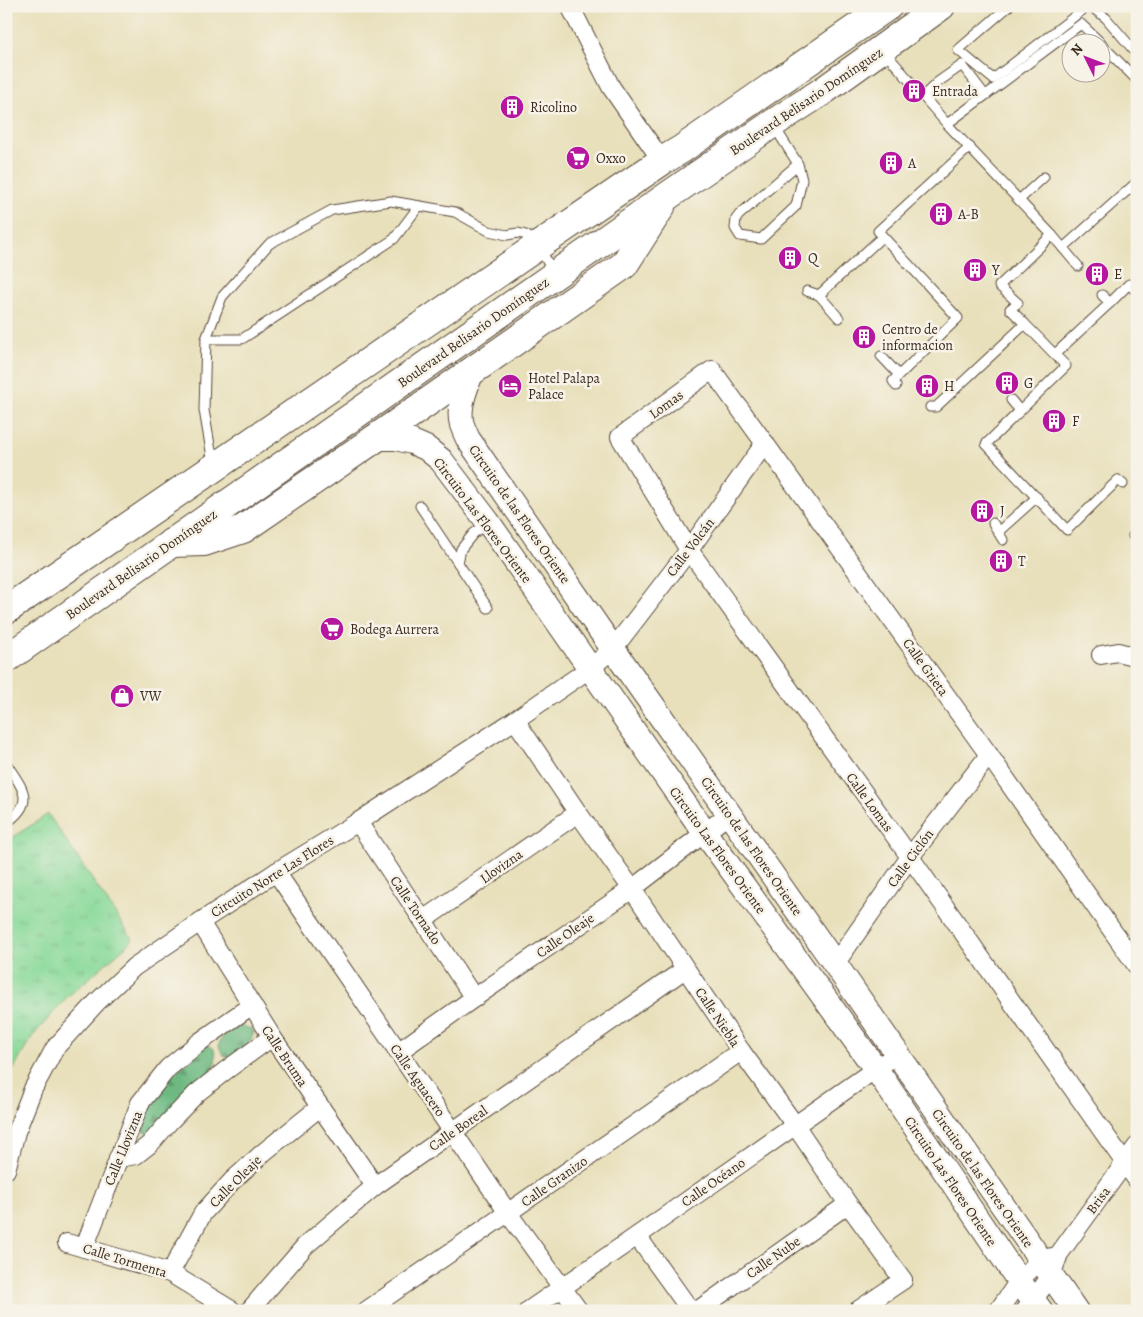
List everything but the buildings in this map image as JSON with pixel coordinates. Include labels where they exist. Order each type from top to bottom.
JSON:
[{"type":"main road","points":[[6,610],[888,6]]},
{"type":"main road","name":"Boulevard Belisario Domínguez","points":[[6,659],[171,543],[547,285],[669,195],[823,91],[941,6]]},
{"type":"main road","points":[[672,155],[699,174]]},
{"type":"main road","points":[[171,543],[204,542],[242,529],[472,371],[535,322],[624,265],[669,195]]},
{"type":"main road","name":"Circuito de las Flores Oriente","points":[[472,371],[461,405],[462,424],[468,440],[897,1054],[1050,1263],[1076,1311]]},
{"type":"main road","name":"Circuito Las Flores Oriente","points":[[376,438],[396,438],[426,448],[441,460],[488,522],[704,833],[876,1069],[1029,1300]]},
{"type":"street","points":[[570,6],[611,86],[672,155]]},
{"type":"street","name":"Lomas","points":[[620,437],[712,370]]},
{"type":"street","name":"Calle Grieta","points":[[712,370],[989,755],[1137,966]]},
{"type":"street","name":"Calle Lomas","points":[[620,437],[688,550],[910,857],[1137,1180]]},
{"type":"street","name":"Calle Volcán","points":[[613,649],[688,550],[765,443]]},
{"type":"street","name":"Circuito Norte Las Flores","points":[[6,1170],[16,1132],[33,1089],[55,1048],[96,1002],[134,966],[276,872],[358,822],[515,720],[590,669],[613,649]]},
{"type":"street","points":[[1101,656],[1118,652],[1136,655]]},
{"type":"street","name":"Calle Niebla","points":[[515,720],[741,1050],[903,1280]]},
{"type":"street","name":"Calle Ciclón","points":[[835,964],[910,857],[989,755]]},
{"type":"street","name":"Llovizna","points":[[423,920],[578,813]]},
{"type":"street","name":"Calle Oleaje","points":[[398,1052],[632,889],[729,814]]},
{"type":"street","name":"Calle Tornado","points":[[358,822],[474,998]]},
{"type":"street","name":"Calle Aguacero","points":[[276,872],[508,1213],[579,1311]]},
{"type":"street","name":"Calle Bruma","points":[[200,922],[272,1037],[375,1186]]},
{"type":"street","name":"Calle Boreal","points":[[250,1311],[305,1246],[375,1186],[685,969]]},
{"type":"street","name":"Calle Llovizna","points":[[75,1245],[118,1158],[140,1103],[168,1068],[201,1041],[252,1005]]},
{"type":"street","points":[[118,1158],[136,1155],[150,1144],[168,1122],[198,1093],[272,1037]]},
{"type":"street","name":"Calle Granizo","points":[[366,1311],[741,1050]]},
{"type":"street","name":"Calle Océano","points":[[528,1311],[897,1054]]},
{"type":"street","name":"Calle Oleaje","points":[[170,1272],[203,1213],[232,1181],[264,1152],[320,1107]]},
{"type":"street","name":"Brisa","points":[[998,1311],[1029,1300],[1050,1263],[1137,1146]]},
{"type":"street","name":"Calle Nube","points":[[697,1311],[848,1204]]},
{"type":"street","points":[[637,1236],[691,1311]]},
{"type":"street","name":"Calle Tormenta","points":[[75,1245],[170,1272],[233,1311]]},
{"type":"street","points":[[857,1311],[903,1280]]},
{"type":"street","points":[[880,1311],[903,1280]]},
{"type":"lane","points":[[1010,6],[958,50],[992,79],[1089,6],[1106,18],[1137,54]]},
{"type":"lane","points":[[1070,32],[1081,24],[1089,32]]},
{"type":"lane","points":[[947,124],[1060,40]]},
{"type":"lane","points":[[1110,53],[1137,80]]},
{"type":"lane","points":[[823,91],[889,57],[947,124],[1052,235],[1078,266]]},
{"type":"lane","points":[[923,96],[938,82],[962,65],[985,95]]},
{"type":"lane","points":[[772,124],[798,164],[802,180],[796,206],[761,239],[740,236],[734,223],[739,215],[798,164]]},
{"type":"lane","points":[[896,386],[893,381],[958,318],[878,231],[970,147]]},
{"type":"lane","points":[[1019,200],[1044,177]]},
{"type":"lane","points":[[1063,248],[1137,182]]},
{"type":"lane","points":[[214,468],[204,410],[206,339],[222,297],[269,244],[332,210],[391,200],[455,212],[489,231],[507,235],[518,233],[526,235],[539,246],[549,265],[547,285]]},
{"type":"lane","points":[[206,339],[242,339],[394,239],[419,206]]},
{"type":"lane","points":[[1052,235],[999,286],[1018,302],[1010,309],[1066,366],[986,444],[1067,530],[1118,480],[1123,484]]},
{"type":"lane","points":[[818,295],[882,237]]},
{"type":"lane","points":[[1055,354],[1130,284],[1137,292]]},
{"type":"lane","points":[[807,291],[818,295],[839,318]]},
{"type":"lane","points":[[1102,295],[1110,303]]},
{"type":"lane","points":[[930,407],[936,407],[1025,324]]},
{"type":"lane","points":[[881,356],[899,375]]},
{"type":"lane","points":[[1012,400],[1020,411]]},
{"type":"lane","points":[[993,523],[1001,536],[1037,497]]},
{"type":"lane","points":[[420,506],[488,608]]},
{"type":"lane","points":[[458,563],[461,549],[473,534],[488,522]]},
{"type":"lane","points":[[1137,532],[1133,536],[1137,540]]},
{"type":"lane","points":[[6,763],[21,786],[24,802],[16,816],[6,823]]},
{"type":"green space","points":[[48,814],[133,940],[67,997],[32,1037],[6,1082],[6,842]]},
{"type":"green space","points":[[239,1025],[252,1029],[254,1032],[250,1041],[228,1059],[222,1053],[219,1043],[224,1036]]},
{"type":"green space","points":[[207,1045],[214,1049],[216,1057],[214,1067],[208,1077],[149,1133],[139,1129],[138,1123],[161,1085]]},
{"type":"place","name":"Entrada","points":[[914,91]]},
{"type":"place","name":"Ricolino","points":[[512,107]]},
{"type":"place","name":"Oxxo","points":[[578,158]]},
{"type":"place","name":"A","points":[[891,163]]},
{"type":"place","name":"A-B","points":[[941,214]]},
{"type":"place","name":"Q","points":[[790,258]]},
{"type":"place","name":"Y","points":[[975,270]]},
{"type":"place","name":"E","points":[[1097,274]]},
{"type":"place","name":"Centro de informacion","points":[[864,337]]},
{"type":"place","name":"G","points":[[1007,383]]},
{"type":"place","name":"Hotel Palapa Palace","points":[[510,386]]},
{"type":"place","name":"H","points":[[927,386]]},
{"type":"place","name":"F","points":[[1054,421]]},
{"type":"place","name":"J","points":[[982,511]]},
{"type":"place","name":"T","points":[[1001,561]]},
{"type":"place","name":"Bodega Aurrera","points":[[332,629]]},
{"type":"place","name":"VW","points":[[122,696]]}]
